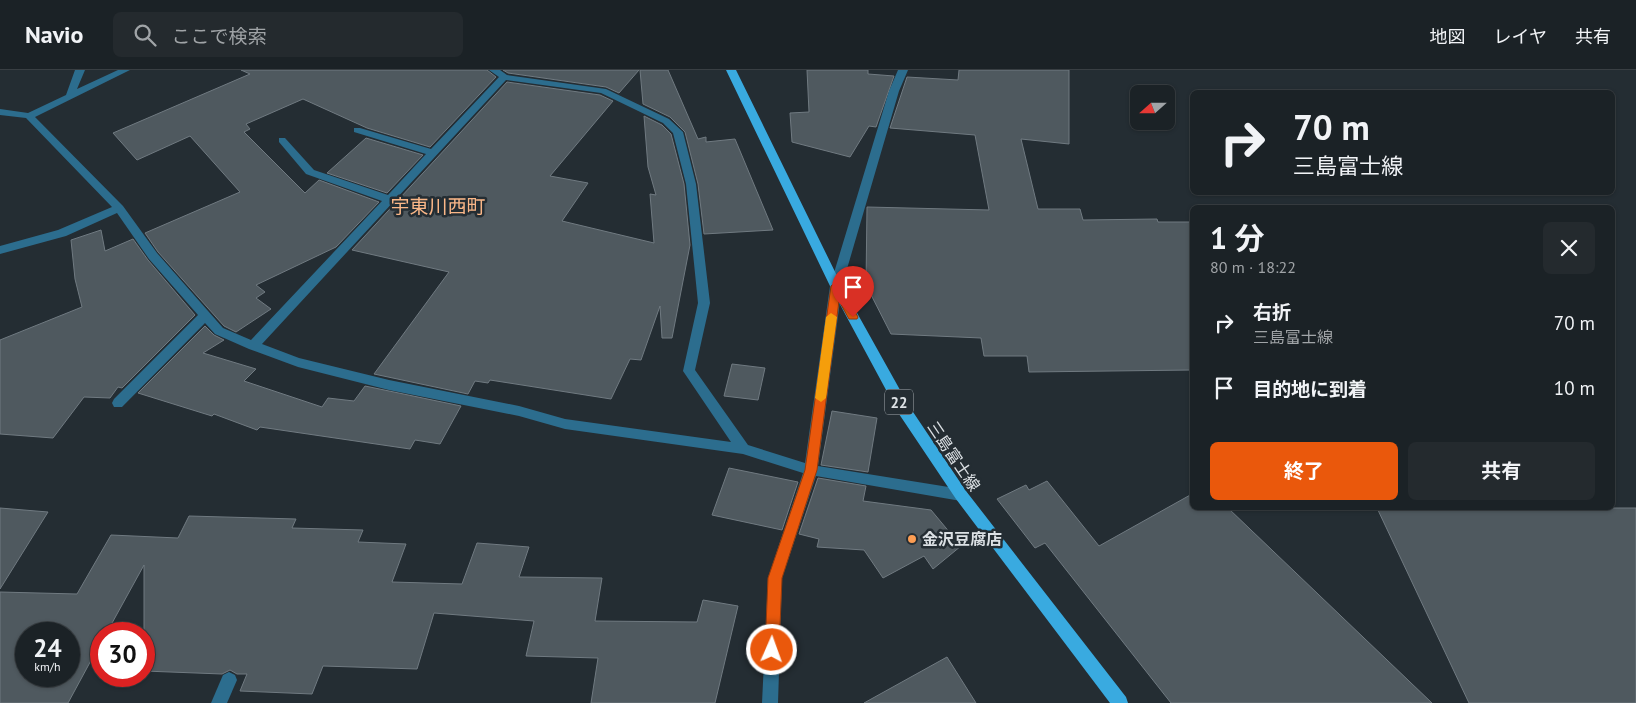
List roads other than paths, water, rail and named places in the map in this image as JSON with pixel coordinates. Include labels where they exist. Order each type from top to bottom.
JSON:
[{"type":"main road","name":"三島富士線","points":[[731,70],[836,286],[904,410],[961,495],[1120,703]]},
{"type":"street","points":[[70,96],[80,70]]},
{"type":"street","points":[[0,119],[24,115],[125,70]]},
{"type":"street","points":[[494,70],[504,77],[603,90],[666,121],[678,132],[691,184],[704,303],[689,370],[743,450]]},
{"type":"street","points":[[770,703],[775,578],[811,470],[836,286],[894,91],[903,70]]},
{"type":"street","points":[[253,346],[504,77]]},
{"type":"street","points":[[0,112],[24,115],[119,208],[153,256],[219,331],[253,346],[298,362],[389,385],[519,411],[565,424],[743,450],[811,470],[961,495]]},
{"type":"street","points":[[357,130],[434,153]]},
{"type":"street","points":[[282,140],[310,172],[391,200]]},
{"type":"street","points":[[0,250],[62,233],[119,208]]},
{"type":"street","points":[[118,403],[206,316]]},
{"type":"street","points":[[219,703],[229,680]]},
{"type":"place","name":"金沢豆腐店","points":[[912,539]]},
{"type":"district","name":"宇東川西町","points":[[438,206]]}]
